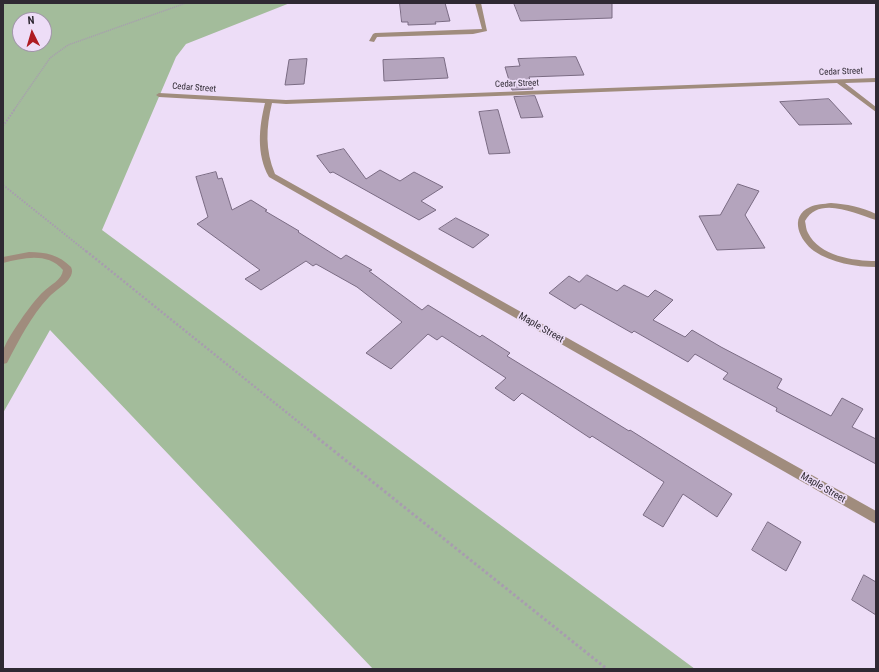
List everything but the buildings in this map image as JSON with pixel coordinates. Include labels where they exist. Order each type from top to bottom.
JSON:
[{"type":"street","points":[[372,41],[375,35],[473,32],[485,30],[478,3]]},
{"type":"street","name":"Cedar Street","points":[[158,95],[269,102],[876,80]]},
{"type":"street","points":[[838,81],[876,110]]},
{"type":"street","name":"Maple Street","points":[[269,102],[264,121],[262,138],[265,159],[272,175],[876,518]]},
{"type":"street","points":[[876,217],[857,209],[842,206],[820,207],[805,213],[801,221],[804,234],[822,251],[850,262],[876,264]]},
{"type":"street","points":[[3,260],[31,254],[45,255],[65,264],[68,269],[68,273],[65,278],[48,292],[35,307],[3,360]]},
{"type":"path","points":[[3,126],[50,58],[57,52],[77,42],[186,3]]},
{"type":"path","points":[[3,186],[607,669]]},
{"type":"green space","points":[[3,3],[290,3],[186,44],[176,57],[102,230],[695,669],[373,669],[50,330],[3,413]]}]
